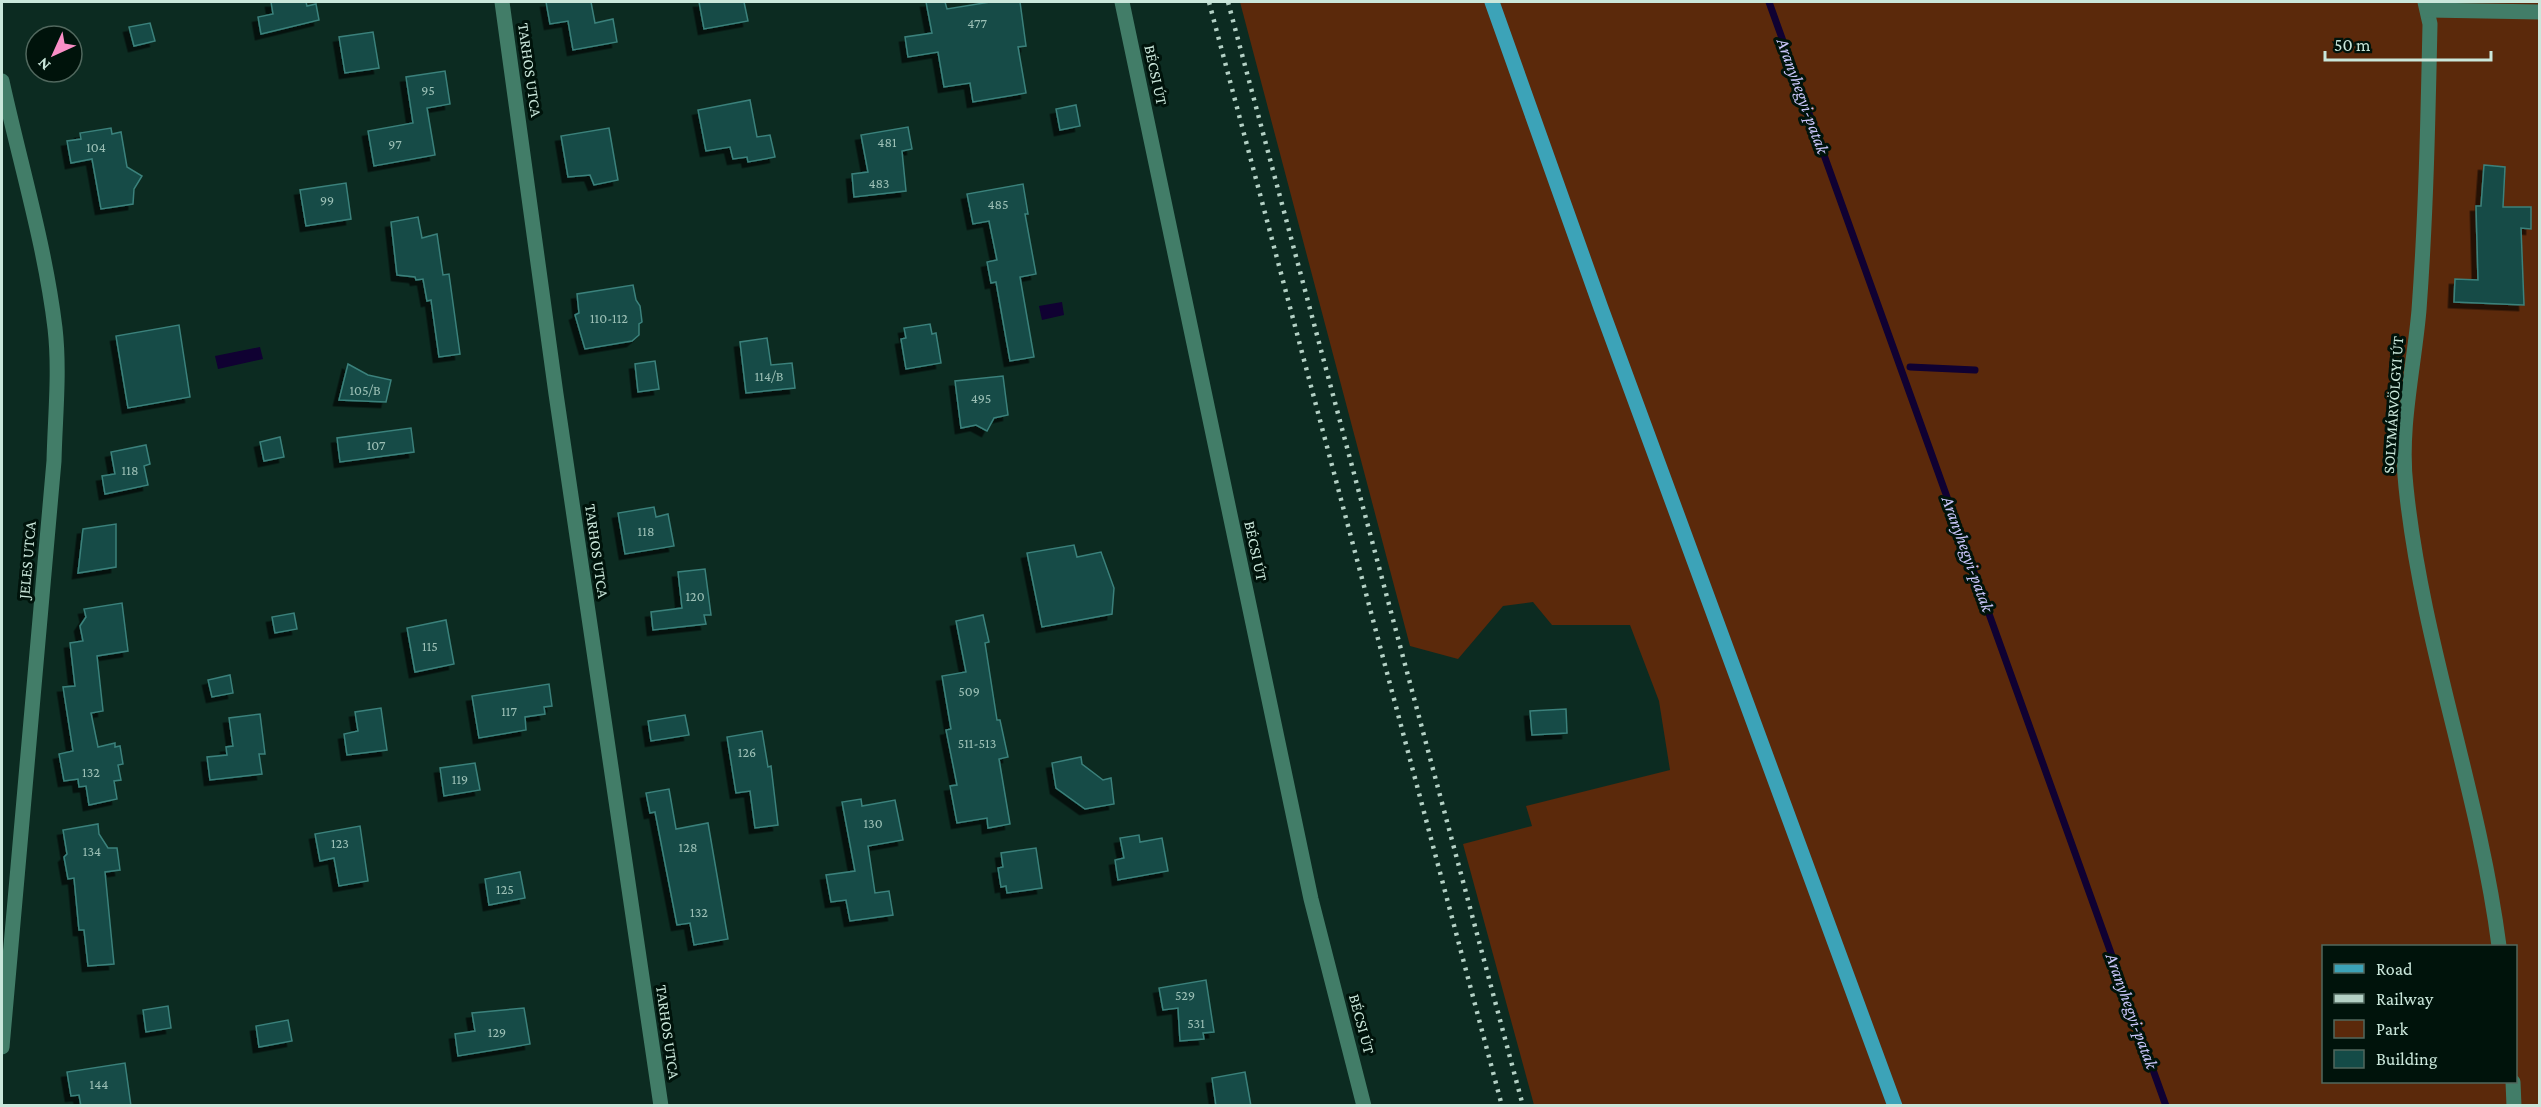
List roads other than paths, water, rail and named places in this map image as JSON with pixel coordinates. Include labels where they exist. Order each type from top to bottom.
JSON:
[{"type":"main road","points":[[1492,2],[1601,308],[1895,1106]]},
{"type":"street","name":"TARHOS UTCA","points":[[502,2],[556,394],[661,1106]]},
{"type":"street","name":"BÉCSI ÚT","points":[[1122,2],[1311,899],[1364,1106]]},
{"type":"street","points":[[2426,6],[2540,12]]},
{"type":"street","name":"SOLYMÁRVÖLGYI ÚT","points":[[2426,6],[2427,177],[2419,311],[2407,416],[2405,485],[2420,583],[2491,884],[2499,945]]},
{"type":"street","name":"JELES UTCA","points":[[2,81],[43,260],[55,328],[57,363],[54,461],[2,1047]]},
{"type":"street","points":[[2513,1083],[2514,1106]]},
{"type":"waterway","name":"Aranyhegyi-patak","points":[[1769,2],[2166,1106]]},
{"type":"waterway","points":[[1910,367],[1975,370]]},
{"type":"railway","points":[[1209,2],[1502,1106]]},
{"type":"railway","points":[[1228,2],[1523,1106]]}]
